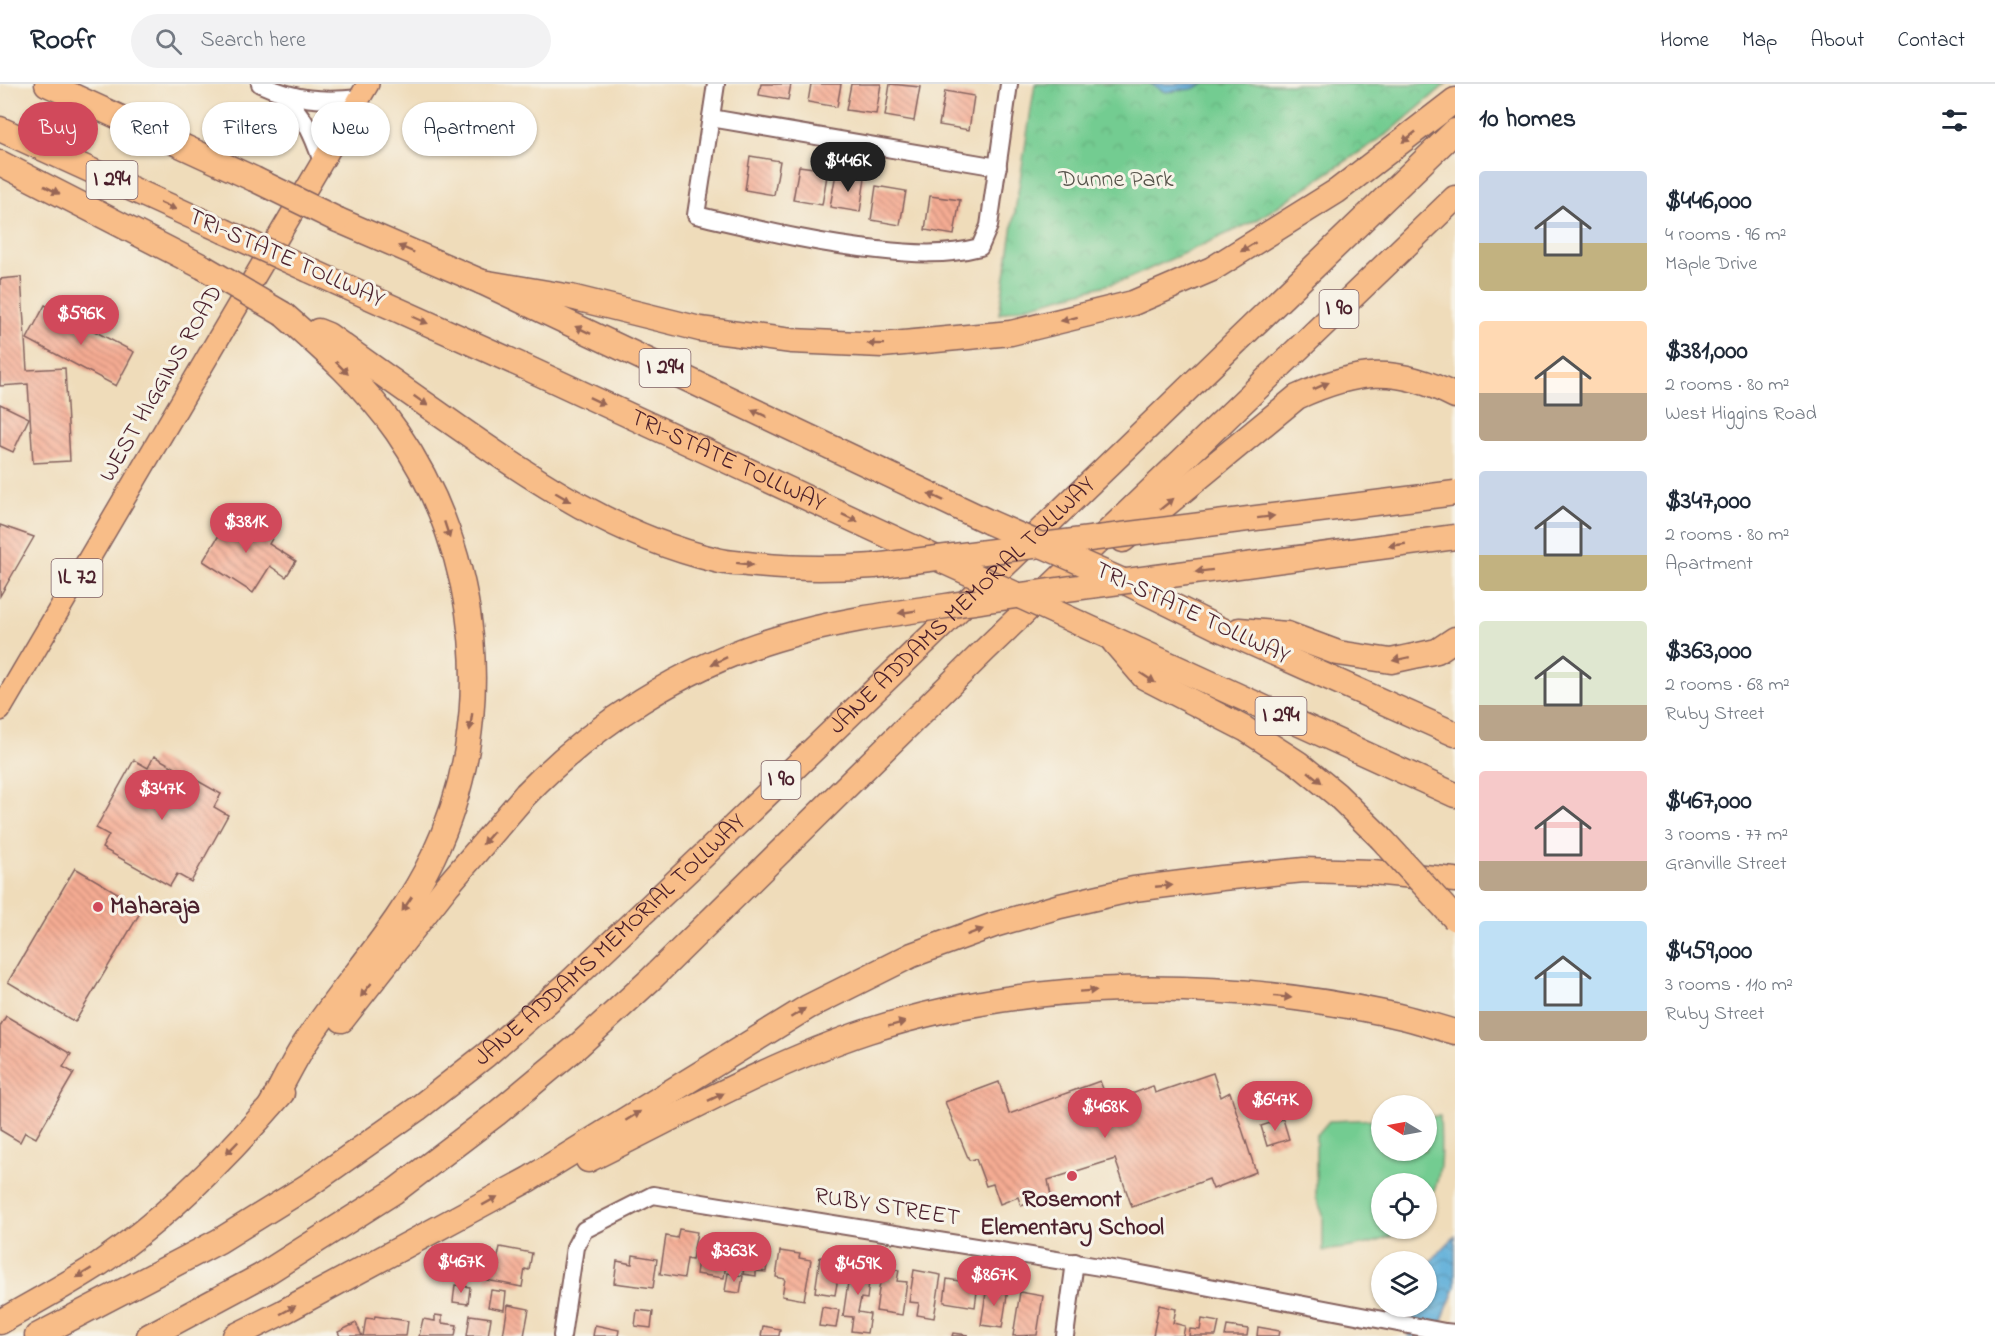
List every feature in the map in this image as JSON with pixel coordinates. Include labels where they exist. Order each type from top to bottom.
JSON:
[{"type":"highway","name":"TRI-STATE TOLLWAY","points":[[47,84],[338,220],[482,282],[989,522],[1123,581],[1218,628],[1455,734]]},
{"type":"highway","points":[[482,282],[571,297],[700,329],[792,341],[882,345],[1011,333],[1133,303],[1212,269],[1337,190],[1455,100]]},
{"type":"highway","name":"TRI-STATE TOLLWAY","points":[[0,129],[514,362],[1455,795]]},
{"type":"highway","name":"JANE ADDAMS MEMORIAL TOLLWAY","points":[[37,1336],[219,1241],[306,1187],[417,1109],[486,1055],[569,983],[651,905],[1455,131]]},
{"type":"highway","points":[[0,163],[203,267],[284,314],[328,335],[514,466],[585,510],[628,531],[718,561],[776,568],[819,569],[874,566],[1455,493]]},
{"type":"highway","name":"JANE ADDAMS MEMORIAL TOLLWAY","points":[[148,1336],[261,1276],[318,1242],[394,1191],[496,1114],[579,1045],[650,980],[860,772],[1455,198]]},
{"type":"highway","points":[[272,1105],[304,1046],[410,900],[433,858],[452,815],[464,765],[472,712],[473,669],[470,618],[460,571],[445,521],[421,471],[396,431],[357,384],[284,314]]},
{"type":"highway","points":[[1066,572],[1114,548],[1297,397],[1330,382],[1365,375],[1400,375],[1434,385],[1455,396]]},
{"type":"highway","points":[[0,1322],[99,1264],[145,1230],[193,1188],[272,1105],[447,886],[526,794],[566,756],[615,718],[674,682],[727,657],[774,639],[827,625],[920,610],[1455,537]]},
{"type":"highway","points":[[1218,628],[1287,634],[1338,653],[1391,661],[1437,651],[1455,639]]},
{"type":"highway","points":[[1108,636],[1144,677],[1245,729],[1298,763],[1336,794],[1380,837],[1455,919]]},
{"type":"highway","points":[[235,1336],[294,1307],[529,1179],[808,1007],[912,956],[994,925],[1060,906],[1134,889],[1222,878],[1304,870],[1372,872],[1455,880]]},
{"type":"highway","points":[[529,1179],[581,1164],[787,1062],[869,1031],[975,1004],[1089,990],[1202,989],[1313,1000],[1391,1014],[1455,1032]]},
{"type":"main road","name":"WEST HIGGINS ROAD","points":[[0,710],[364,91]]},
{"type":"street","points":[[260,84],[283,95],[328,102],[364,91]]},
{"type":"street","points":[[716,84],[696,216],[831,245],[918,254],[958,253],[980,247],[989,226],[1009,84]]},
{"type":"street","points":[[283,95],[311,130],[322,162]]},
{"type":"street","points":[[711,118],[998,167]]},
{"type":"street","name":"RUBY STREET","points":[[562,1336],[575,1247],[584,1230],[653,1196],[1075,1262],[1450,1333]]},
{"type":"street","points":[[1065,1336],[1075,1262]]},
{"type":"green space","name":"Dunne Park","points":[[1035,84],[1446,84],[1390,132],[1257,220],[1125,280],[999,314]]},
{"type":"green space","points":[[1437,1116],[1440,1116],[1441,1151],[1437,1180],[1437,1173],[1371,1173],[1371,1239],[1384,1239],[1323,1251],[1323,1215],[1316,1197],[1316,1136],[1329,1121],[1371,1119],[1371,1161],[1437,1161]]},
{"type":"water","points":[[1150,84],[1205,84],[1192,89],[1165,92]]},
{"type":"water","points":[[1455,1236],[1455,1288],[1442,1320],[1439,1336],[1409,1336],[1410,1317],[1437,1317],[1437,1255]]},
{"type":"building","points":[[761,84],[791,84],[788,100],[759,95]]},
{"type":"building","points":[[811,84],[841,84],[837,107],[808,102]]},
{"type":"building","points":[[851,84],[881,84],[876,114],[846,110]]},
{"type":"building","points":[[890,84],[920,87],[914,121],[885,116]]},
{"type":"building","points":[[945,91],[974,96],[969,130],[939,125]]},
{"type":"building","points":[[750,156],[780,161],[774,195],[745,190]]},
{"type":"building","points":[[799,166],[828,170],[822,205],[793,200]]},
{"type":"building","points":[[836,173],[865,178],[860,212],[830,207]]},
{"type":"building","points":[[876,186],[906,191],[900,225],[871,220]]},
{"type":"building","points":[[930,196],[960,200],[954,235],[925,230]]},
{"type":"building","points":[[21,277],[27,370],[65,368],[70,461],[33,463],[28,384],[0,386],[0,279]]},
{"type":"building","points":[[45,305],[134,352],[116,386],[27,339]]},
{"type":"building","points":[[0,404],[29,418],[13,452],[0,446]]},
{"type":"building","points":[[241,517],[273,537],[269,544],[296,561],[286,577],[270,566],[253,593],[203,561],[221,532],[218,530],[226,518],[236,524]]},
{"type":"building","points":[[0,525],[34,537],[0,596]]},
{"type":"building","points":[[154,756],[221,794],[214,807],[228,815],[191,882],[177,874],[170,886],[102,848],[109,835],[96,828],[134,760],[148,768]]},
{"type":"building","points":[[75,868],[143,908],[75,1022],[8,982]]},
{"type":"building","points":[[6,1016],[71,1054],[63,1067],[74,1073],[36,1138],[25,1132],[20,1142],[0,1130],[0,1026]]},
{"type":"building","points":[[1213,1073],[1221,1097],[1230,1092],[1256,1172],[1213,1189],[1209,1179],[1132,1207],[1115,1159],[1048,1180],[1051,1196],[1021,1206],[1018,1197],[1000,1204],[993,1184],[986,1186],[976,1159],[969,1160],[945,1102],[999,1082],[1009,1114],[1100,1081],[1105,1094],[1084,1102],[1086,1111],[1153,1086],[1155,1093]]},
{"type":"building","points":[[1283,1119],[1289,1139],[1267,1146],[1261,1126]]},
{"type":"building","points":[[679,1229],[697,1232],[692,1260],[687,1259],[684,1278],[660,1274],[666,1236],[677,1238]]},
{"type":"building","points":[[701,1238],[718,1240],[715,1253],[727,1255],[724,1278],[696,1274]]},
{"type":"building","points":[[500,1247],[532,1253],[529,1270],[525,1269],[522,1287],[486,1280],[490,1260],[497,1261]]},
{"type":"building","points":[[747,1247],[769,1250],[766,1272],[756,1271],[756,1276],[743,1274]]},
{"type":"building","points":[[780,1251],[800,1254],[799,1258],[811,1260],[804,1300],[782,1296],[785,1279],[776,1277]]},
{"type":"building","points":[[633,1255],[657,1259],[653,1288],[614,1283],[617,1261],[632,1264]]},
{"type":"building","points":[[820,1257],[841,1260],[835,1295],[815,1292]]},
{"type":"building","points":[[851,1262],[871,1265],[867,1299],[861,1298],[858,1312],[870,1314],[867,1333],[851,1331],[853,1317],[843,1316]]},
{"type":"building","points":[[882,1267],[899,1270],[897,1281],[907,1282],[902,1315],[876,1311]]},
{"type":"building","points":[[914,1270],[941,1275],[934,1318],[917,1315],[919,1303],[909,1302]]},
{"type":"building","points":[[728,1273],[743,1276],[740,1293],[725,1291]]},
{"type":"building","points":[[947,1279],[978,1284],[975,1307],[944,1302]]},
{"type":"building","points":[[455,1285],[470,1287],[468,1304],[453,1302]]},
{"type":"building","points":[[987,1286],[1008,1289],[1002,1328],[981,1325]]},
{"type":"building","points":[[491,1290],[506,1292],[504,1310],[488,1307]]},
{"type":"building","points":[[1020,1292],[1043,1296],[1037,1335],[1013,1336]]},
{"type":"building","points":[[508,1305],[529,1309],[524,1336],[503,1336]]},
{"type":"building","points":[[1159,1305],[1176,1309],[1173,1323],[1185,1326],[1183,1336],[1153,1336]]},
{"type":"building","points":[[822,1307],[839,1310],[836,1328],[819,1326]]},
{"type":"building","points":[[637,1310],[653,1312],[651,1328],[635,1326]]},
{"type":"building","points":[[435,1315],[442,1316],[442,1323],[457,1325],[455,1336],[419,1336],[423,1319],[435,1321]]},
{"type":"building","points":[[470,1315],[491,1318],[488,1336],[467,1336]]},
{"type":"building","points":[[375,1316],[408,1321],[406,1336],[363,1336],[366,1318],[374,1319]]},
{"type":"building","points":[[1202,1319],[1219,1322],[1216,1336],[1189,1336],[1190,1329],[1200,1330]]},
{"type":"building","points":[[356,1323],[362,1336],[340,1336],[338,1332]]},
{"type":"building","points":[[595,1325],[619,1330],[618,1336],[593,1336]]},
{"type":"building","points":[[763,1326],[780,1329],[779,1336],[761,1336]]},
{"type":"building","points":[[1227,1326],[1248,1329],[1247,1336],[1225,1336]]},
{"type":"building","points":[[1258,1327],[1280,1331],[1279,1336],[1257,1336]]},
{"type":"building","points":[[953,1333],[968,1335],[968,1336],[952,1336]]},
{"type":"place","name":"Maharaja","points":[[98,907]]},
{"type":"place","name":"Rosemont Elementary School","points":[[1072,1176]]}]
